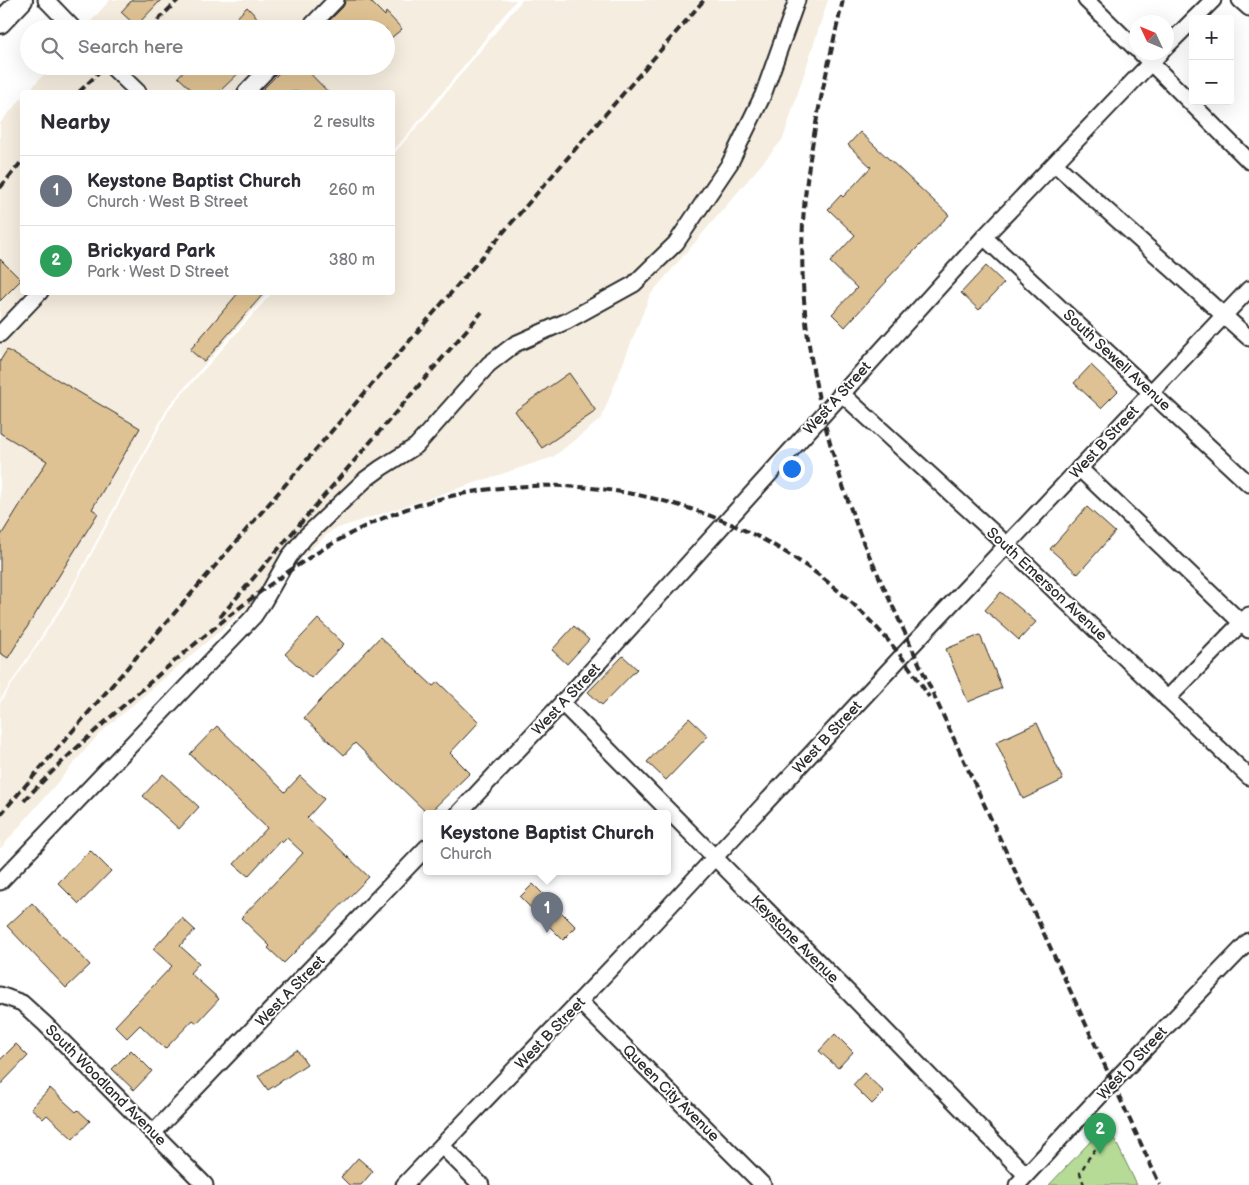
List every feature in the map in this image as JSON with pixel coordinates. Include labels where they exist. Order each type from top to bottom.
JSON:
[{"type":"main road","points":[[0,23],[22,0]]},
{"type":"street","points":[[46,0],[65,20]]},
{"type":"street","points":[[317,20],[336,0]]},
{"type":"street","points":[[0,882],[254,616],[289,557],[305,538],[366,479],[416,446],[489,364],[515,344],[567,321],[634,284],[676,243],[730,163],[763,95],[797,0]]},
{"type":"street","points":[[1086,0],[1129,42]]},
{"type":"street","points":[[1199,15],[1213,0]]},
{"type":"street","points":[[1240,0],[1249,8]]},
{"type":"street","points":[[1174,39],[1189,25]]},
{"type":"street","name":"West A Street","points":[[462,810],[562,703],[984,237],[1055,164],[1146,60]]},
{"type":"street","points":[[1154,60],[1249,161]]},
{"type":"street","points":[[120,75],[136,90]]},
{"type":"street","points":[[248,90],[262,75]]},
{"type":"street","points":[[1055,164],[1249,338]]},
{"type":"street","name":"South Sewell Avenue","points":[[984,237],[1249,484]]},
{"type":"street","name":"West B Street","points":[[404,1185],[580,1002],[1249,289]]},
{"type":"street","points":[[0,334],[37,295]]},
{"type":"street","name":"South Emerson Avenue","points":[[842,393],[1007,545],[1249,778]]},
{"type":"street","points":[[1080,468],[1246,623],[1168,699]]},
{"type":"street","name":"Keystone Avenue","points":[[562,703],[668,810]]},
{"type":"street","name":"Keystone Avenue","points":[[671,813],[841,985],[1022,1180]]},
{"type":"street","name":"West A Street","points":[[153,1133],[423,851]]},
{"type":"street","name":"West D Street","points":[[1022,1180],[1112,1082],[1249,941]]},
{"type":"street","name":"South Woodland Avenue","points":[[0,995],[22,1004],[45,1024],[205,1185]]},
{"type":"street","name":"Queen City Avenue","points":[[580,1002],[763,1185]]},
{"type":"street","points":[[442,1146],[481,1185]]},
{"type":"path","points":[[1084,1185],[1080,1173],[1103,1139],[1103,1123],[1090,1108]]},
{"type":"shaded area","points":[[110,0],[516,0],[395,149],[395,90],[30,90],[43,75],[395,75],[395,20],[92,20]]},
{"type":"shaded area","points":[[522,0],[828,0],[783,139],[650,295],[601,419],[553,457],[332,530],[251,604],[99,734],[0,849],[0,703],[66,602],[170,408],[270,295],[395,295],[395,153]]},
{"type":"shaded area","points":[[20,100],[20,295],[266,295],[169,405],[67,596],[0,700],[0,123]]},
{"type":"green space","points":[[1107,1124],[1137,1185],[1049,1185]]},
{"type":"building","points":[[132,0],[161,0],[142,20],[130,20],[121,12]]},
{"type":"building","points":[[346,0],[369,0],[385,16],[386,12],[394,20],[330,20],[343,7]]},
{"type":"building","points":[[247,7],[259,20],[235,20]]},
{"type":"building","points":[[395,22],[402,29],[395,35]]},
{"type":"building","points":[[180,75],[237,75],[221,90],[192,90],[178,77]]},
{"type":"building","points":[[277,75],[312,75],[326,90],[262,90]]},
{"type":"building","points":[[860,132],[949,215],[886,280],[845,327],[832,314],[857,288],[830,262],[855,235],[828,209],[841,195],[843,197],[871,167],[848,145]]},
{"type":"building","points":[[0,259],[20,281],[0,301]]},
{"type":"building","points":[[986,266],[1004,283],[979,310],[961,293]]},
{"type":"building","points":[[236,295],[262,295],[204,362],[190,350]]},
{"type":"building","points":[[7,350],[140,428],[92,509],[98,513],[8,658],[0,653],[0,537],[47,461],[0,433],[0,361]]},
{"type":"building","points":[[1091,365],[1118,391],[1101,408],[1074,383]]},
{"type":"building","points":[[569,373],[596,411],[542,448],[515,411]]},
{"type":"building","points":[[1087,507],[1115,532],[1078,574],[1050,549]]},
{"type":"building","points":[[1001,592],[1036,622],[1019,640],[985,610]]},
{"type":"building","points":[[318,619],[344,644],[311,678],[285,654]]},
{"type":"building","points":[[574,626],[589,640],[567,664],[552,650]]},
{"type":"building","points":[[980,635],[1002,688],[968,702],[946,649]]},
{"type":"building","points":[[380,637],[433,686],[438,682],[479,722],[450,753],[470,773],[432,810],[424,810],[355,743],[344,755],[304,718]]},
{"type":"building","points":[[623,656],[637,669],[602,705],[588,692]]},
{"type":"building","points":[[689,718],[708,736],[666,780],[647,762]]},
{"type":"building","points":[[1037,723],[1063,780],[1023,799],[996,742]]},
{"type":"building","points":[[217,726],[285,792],[300,776],[324,799],[307,818],[369,877],[284,963],[268,948],[270,946],[241,918],[303,853],[287,838],[282,843],[280,841],[248,876],[234,864],[267,828],[190,754]]},
{"type":"building","points":[[163,774],[199,807],[179,829],[143,796]]},
{"type":"building","points":[[90,850],[111,871],[79,904],[58,883]]},
{"type":"building","points":[[533,884],[576,927],[563,940],[520,897]]},
{"type":"building","points":[[32,903],[90,965],[66,988],[7,926]]},
{"type":"building","points":[[182,918],[195,930],[180,946],[199,963],[190,973],[219,999],[197,1023],[193,1020],[165,1049],[140,1025],[127,1038],[115,1026],[172,966],[153,949]]},
{"type":"building","points":[[835,1034],[853,1052],[838,1068],[819,1051]]},
{"type":"building","points":[[16,1044],[28,1056],[0,1085],[0,1060]]},
{"type":"building","points":[[131,1050],[152,1071],[134,1090],[112,1069]]},
{"type":"building","points":[[297,1050],[307,1064],[268,1090],[258,1076]]},
{"type":"building","points":[[864,1073],[884,1092],[872,1104],[853,1085]]},
{"type":"building","points":[[50,1088],[76,1112],[78,1110],[90,1121],[73,1139],[47,1115],[43,1119],[31,1108]]},
{"type":"building","points":[[358,1158],[373,1171],[361,1185],[349,1185],[341,1177]]},
{"type":"railway","points":[[158,20],[178,0]]},
{"type":"railway","points":[[0,815],[704,0]]},
{"type":"railway","points":[[843,0],[812,148],[805,197],[802,242],[807,330],[823,416],[848,501],[863,542],[1160,1185]]},
{"type":"railway","points":[[81,90],[97,75]]},
{"type":"railway","points":[[0,188],[20,163]]},
{"type":"railway","points":[[220,617],[482,312]]},
{"type":"railway","points":[[24,801],[74,750],[163,671],[215,627],[300,563],[360,529],[430,501],[471,492],[512,487],[596,488],[637,495],[677,505],[716,518],[748,532],[779,548],[809,568],[863,613],[909,667],[929,697]]},
{"type":"place","name":"Keystone Baptist Church","points":[[547,933]]},
{"type":"place","name":"Brickyard Park","points":[[1100,1154]]}]
